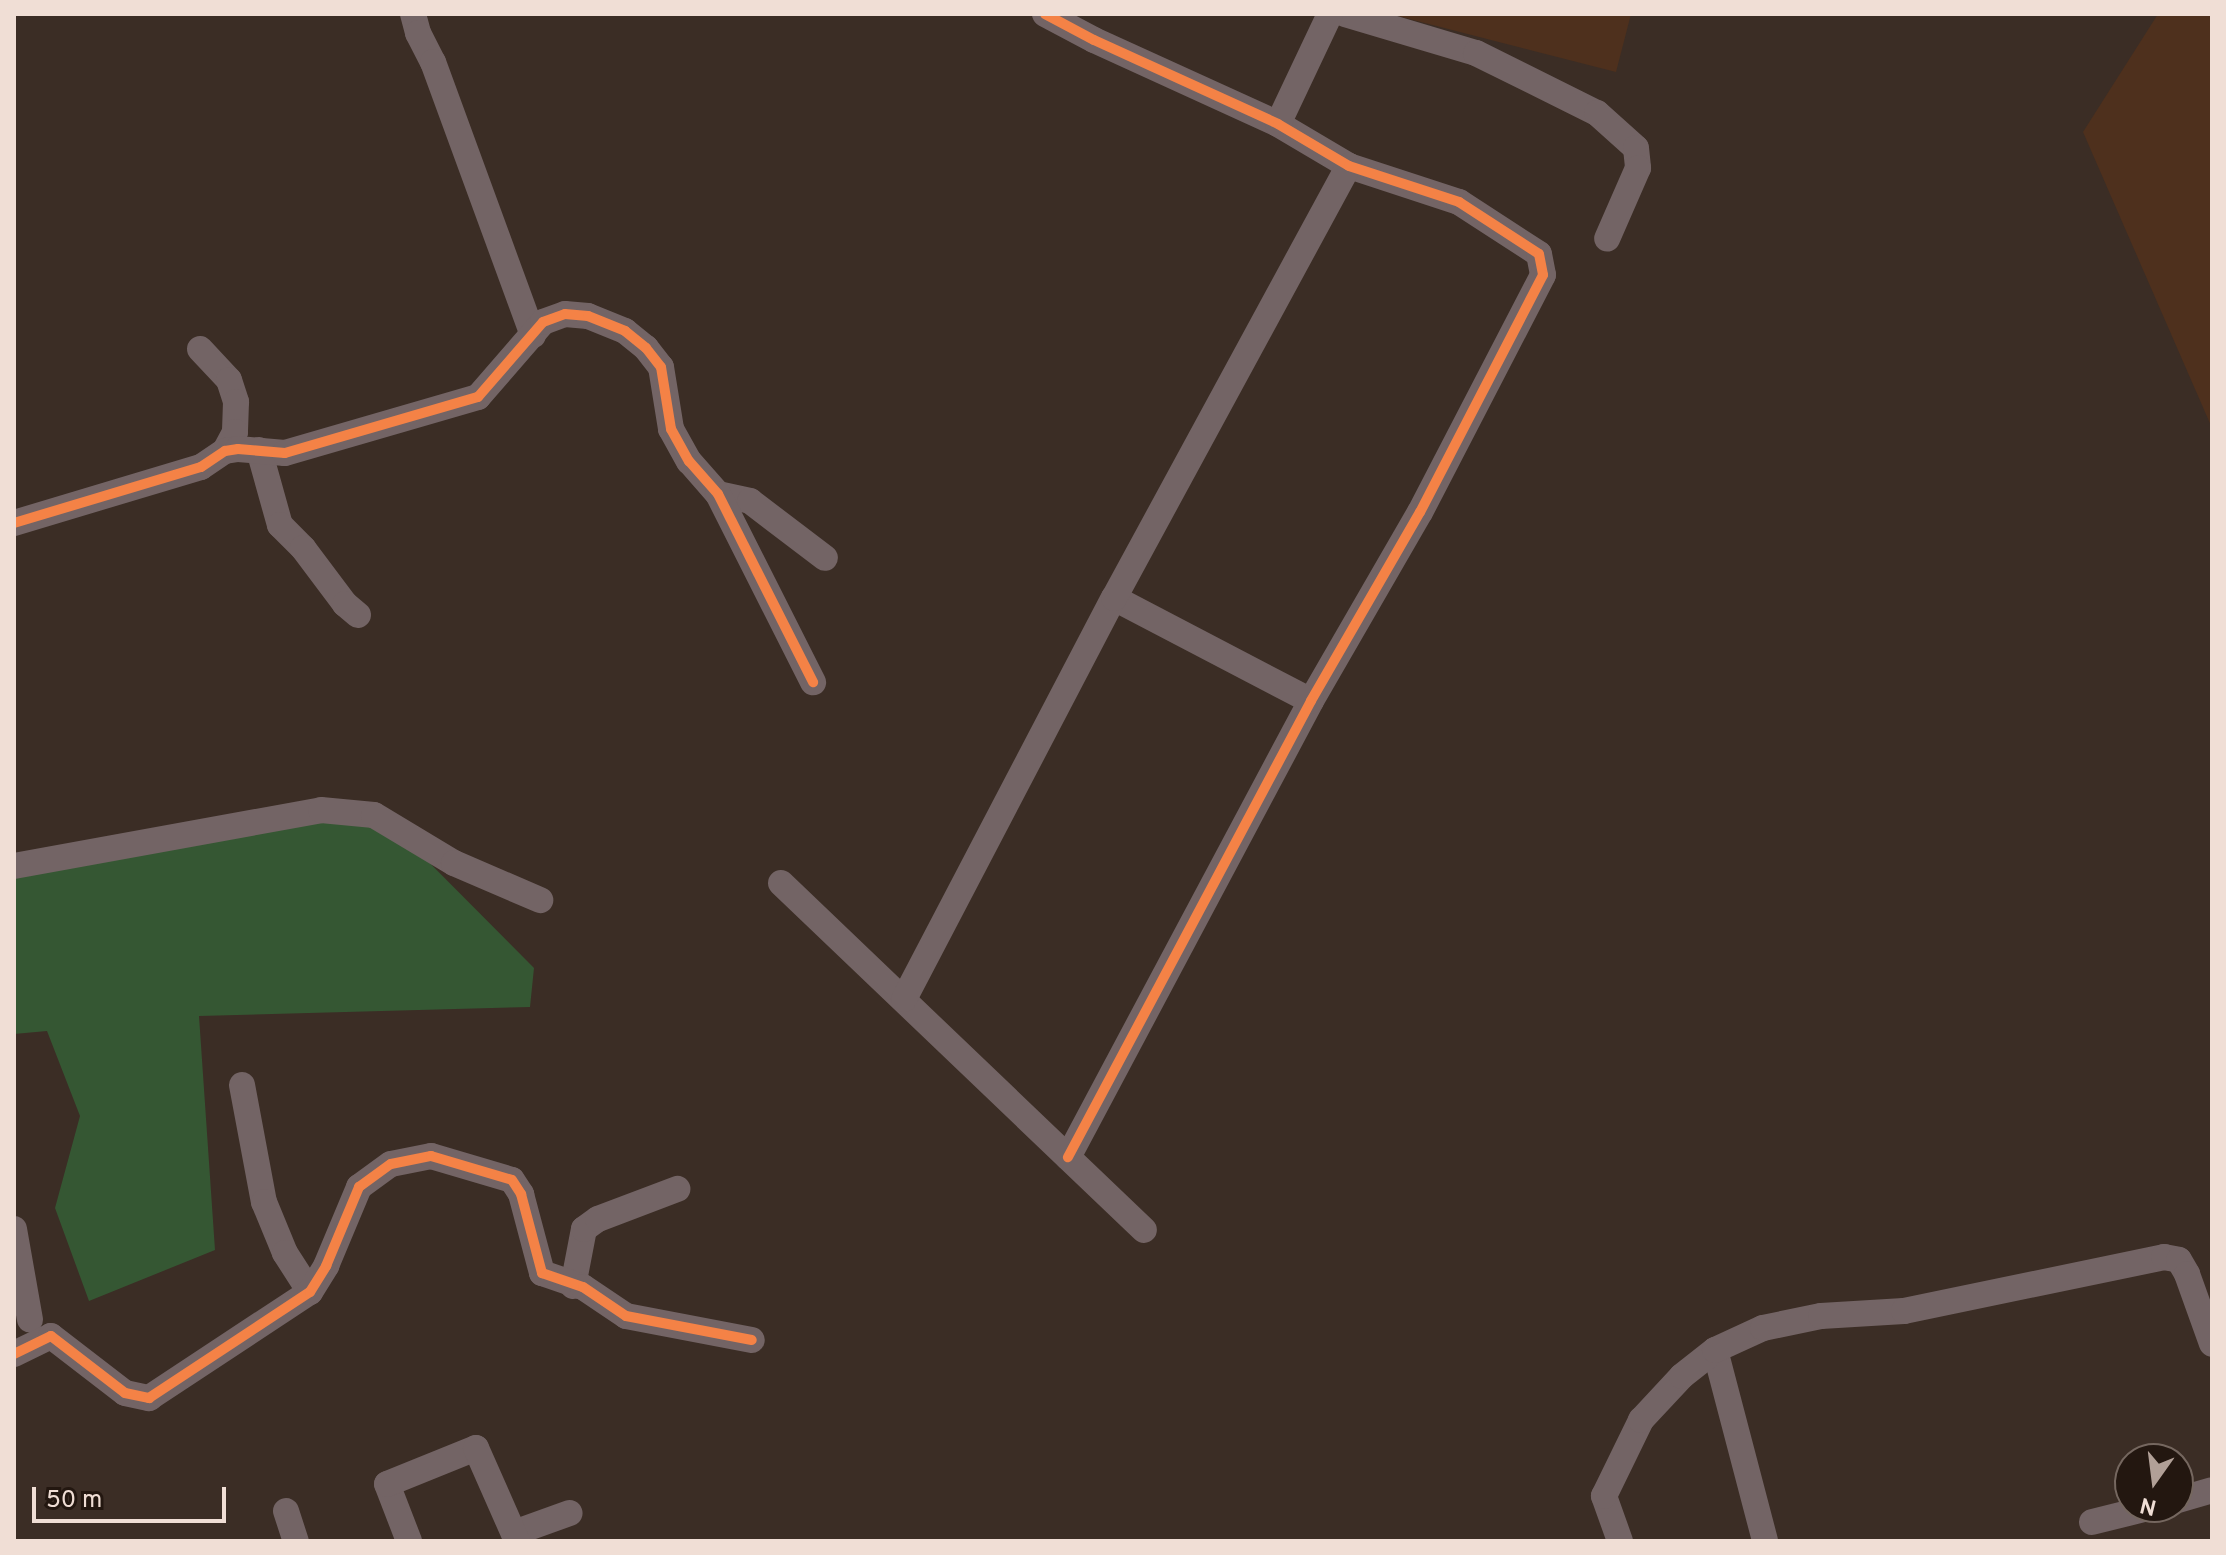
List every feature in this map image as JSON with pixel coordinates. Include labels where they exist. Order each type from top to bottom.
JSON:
[{"type":"street","points":[[413,14],[533,335]]},
{"type":"street","points":[[1045,14],[1094,40],[1278,124],[1349,166],[1459,202],[1539,254],[1543,275],[1420,512],[1311,701],[1068,1157]]},
{"type":"street","points":[[1278,124],[1330,14]]},
{"type":"street","points":[[1345,14],[1476,53],[1597,113],[1636,148],[1638,168],[1607,239]]},
{"type":"street","points":[[904,999],[1114,598],[1349,166]]},
{"type":"street","points":[[225,451],[285,453],[478,397],[543,322],[565,314],[588,316],[625,331],[646,348],[661,367],[671,429],[689,461],[718,494],[813,682]]},
{"type":"street","points":[[14,523],[201,467],[225,451],[235,432],[236,402],[229,380],[200,349]]},
{"type":"street","points":[[259,450],[280,525],[303,548],[345,604],[358,615]]},
{"type":"street","points":[[718,494],[750,501],[825,558]]},
{"type":"street","points":[[1114,598],[1311,701]]},
{"type":"street","points":[[14,866],[321,810],[374,815],[454,863],[540,900]]},
{"type":"street","points":[[781,883],[1144,1230]]},
{"type":"street","points":[[242,1085],[264,1202],[285,1253],[310,1292]]},
{"type":"street","points":[[32,1321],[125,1393],[149,1398],[310,1292],[326,1266],[359,1187],[391,1164],[431,1156],[512,1180],[521,1194],[542,1273],[583,1287],[626,1316],[752,1340]]},
{"type":"street","points":[[573,1286],[584,1229],[598,1219],[677,1189]]},
{"type":"street","points":[[14,1229],[32,1321],[14,1354]]},
{"type":"street","points":[[1620,1541],[1604,1496],[1641,1420],[1682,1376],[1715,1350],[1763,1328],[1791,1321],[1904,1311],[2164,1257],[2179,1260],[2187,1274],[2212,1344]]},
{"type":"street","points":[[1715,1350],[1765,1541]]},
{"type":"street","points":[[409,1541],[387,1484],[476,1448],[515,1537],[570,1513]]},
{"type":"street","points":[[286,1511],[296,1541]]},
{"type":"street","points":[[2092,1522],[2114,1516]]},
{"type":"shaded area","points":[[1390,14],[1631,14],[1616,72]]},
{"type":"shaded area","points":[[2158,14],[2212,14],[2212,428],[2083,132]]},
{"type":"green space","points":[[370,803],[534,968],[530,1007],[199,1016],[215,1250],[89,1301],[55,1208],[80,1116],[47,1031],[14,1034],[14,862]]},
{"type":"cycle path","points":[[1045,14],[1094,40],[1278,124],[1349,166],[1459,202],[1539,254],[1543,275],[1420,512],[1311,701],[1068,1157]]},
{"type":"cycle path","points":[[14,523],[201,467],[225,451],[238,449],[285,453],[478,397],[543,322],[565,314],[588,316],[625,331],[646,348],[661,367],[671,429],[689,461],[718,494],[813,682]]},
{"type":"cycle path","points":[[14,1354],[51,1336],[125,1393],[149,1398],[310,1292],[326,1266],[359,1187],[391,1164],[431,1156],[512,1180],[521,1194],[542,1273],[583,1287],[626,1316],[752,1340]]}]
